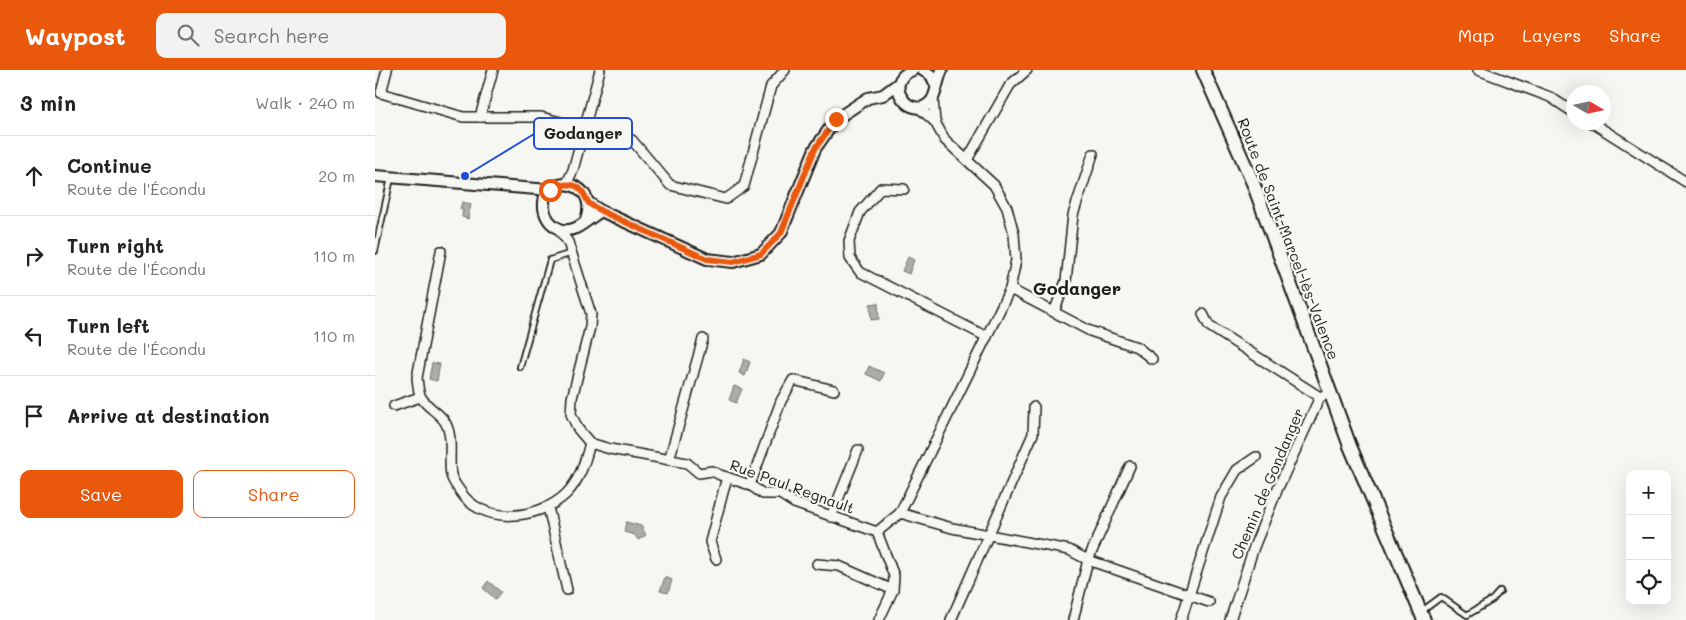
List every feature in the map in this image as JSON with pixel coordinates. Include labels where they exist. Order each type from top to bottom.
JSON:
[{"type":"main road","name":"Route de Saint-Marcel-lès-Valence","points":[[1203,70],[1253,183],[1325,395],[1423,616]]},
{"type":"street","points":[[387,70],[378,94],[463,117],[541,117],[632,140],[671,185],[726,199],[744,186],[771,86],[785,70]]},
{"type":"street","points":[[479,118],[493,70]]},
{"type":"street","points":[[567,184],[573,170],[599,70]]},
{"type":"street","points":[[883,95],[900,77],[913,70]]},
{"type":"street","points":[[926,70],[936,85]]},
{"type":"street","points":[[935,122],[933,99],[942,70]]},
{"type":"street","points":[[967,160],[1010,85],[1027,70]]},
{"type":"street","points":[[1478,70],[1549,97],[1566,108]]},
{"type":"street","points":[[900,77],[900,94],[902,99]]},
{"type":"street","points":[[589,203],[601,211],[707,259],[733,262],[761,254],[781,233],[815,149],[836,119],[868,98],[883,95],[902,99],[909,105],[918,107],[935,122],[945,140],[994,185],[1007,208],[1015,234],[1016,260],[1010,289],[900,513],[877,532],[894,576],[893,590],[879,620]]},
{"type":"street","points":[[918,107],[929,103],[933,99]]},
{"type":"street","points":[[1604,130],[1686,182]]},
{"type":"street","points":[[1054,312],[1066,281],[1073,214],[1093,154]]},
{"type":"street","points":[[573,170],[578,187],[584,193],[589,203],[586,220]]},
{"type":"street","points":[[375,176],[550,190]]},
{"type":"street","points":[[578,187],[567,184],[558,185],[550,190],[543,200],[544,213],[549,222],[557,227],[568,230],[601,211]]},
{"type":"street","points":[[528,188],[543,200]]},
{"type":"street","points":[[904,189],[881,188],[860,212],[849,241],[850,258],[860,272],[987,337]]},
{"type":"street","points":[[441,251],[417,378],[420,397],[445,422],[449,436],[451,476],[461,494],[476,506],[491,514],[511,516],[531,513],[548,507],[566,494],[578,478],[585,464],[589,443],[578,429],[571,414],[572,398],[590,327],[591,314],[568,242],[557,227]]},
{"type":"street","points":[[568,242],[576,227]]},
{"type":"street","points":[[1010,289],[1091,331],[1137,347],[1152,359]]},
{"type":"street","points":[[1203,314],[1209,326],[1325,395]]},
{"type":"street","points":[[669,460],[703,339]]},
{"type":"street","points":[[750,485],[781,401],[793,380],[834,390]]},
{"type":"street","name":"Chemin de Gondanger","points":[[1231,620],[1254,547],[1278,488],[1325,395]]},
{"type":"street","points":[[394,406],[420,397]]},
{"type":"street","points":[[951,620],[1033,434],[1034,407]]},
{"type":"street","name":"Rue Paul Regnault","points":[[589,443],[610,449],[687,463],[699,473],[712,471],[750,485],[763,494],[780,494],[793,503],[877,532]]},
{"type":"street","points":[[831,517],[859,450]]},
{"type":"street","points":[[1181,620],[1221,496],[1237,470],[1256,457]]},
{"type":"street","points":[[1073,620],[1088,560],[1129,466]]},
{"type":"street","points":[[716,559],[711,542],[727,477]]},
{"type":"street","points":[[548,507],[567,590]]},
{"type":"street","points":[[900,513],[952,528],[1069,550],[1088,560],[1209,602]]},
{"type":"street","points":[[817,564],[839,566],[893,590]]},
{"type":"lane","points":[[375,251],[391,177]]},
{"type":"lane","points":[[520,367],[551,260],[572,253]]},
{"type":"lane","points":[[1423,616],[1441,597],[1467,615],[1492,600],[1500,591]]},
{"type":"shaded area","points":[[462,202],[471,204],[468,219],[462,217],[463,209],[460,209]]},
{"type":"shaded area","points":[[908,257],[914,260],[909,274],[902,271]]},
{"type":"shaded area","points":[[878,303],[879,319],[871,320],[870,304]]},
{"type":"shaded area","points":[[744,359],[750,362],[745,376],[739,373]]},
{"type":"shaded area","points":[[432,363],[440,364],[437,381],[429,379]]},
{"type":"shaded area","points":[[869,366],[884,373],[881,381],[866,374]]},
{"type":"shaded area","points":[[734,386],[742,389],[736,403],[729,400]]},
{"type":"shaded area","points":[[626,522],[641,526],[646,535],[638,540],[635,535],[624,532]]},
{"type":"shaded area","points":[[665,577],[672,580],[668,593],[660,591]]},
{"type":"shaded area","points":[[488,581],[501,592],[495,599],[483,588]]},
{"type":"place","name":"Godanger","points":[[465,176]]},
{"type":"district","name":"Godanger","points":[[1077,289]]},
{"type":"route","points":[[550,190],[558,185],[567,184],[578,187],[584,193],[589,203],[601,211],[707,259],[733,262],[761,254],[781,233],[815,149],[836,119]]}]
